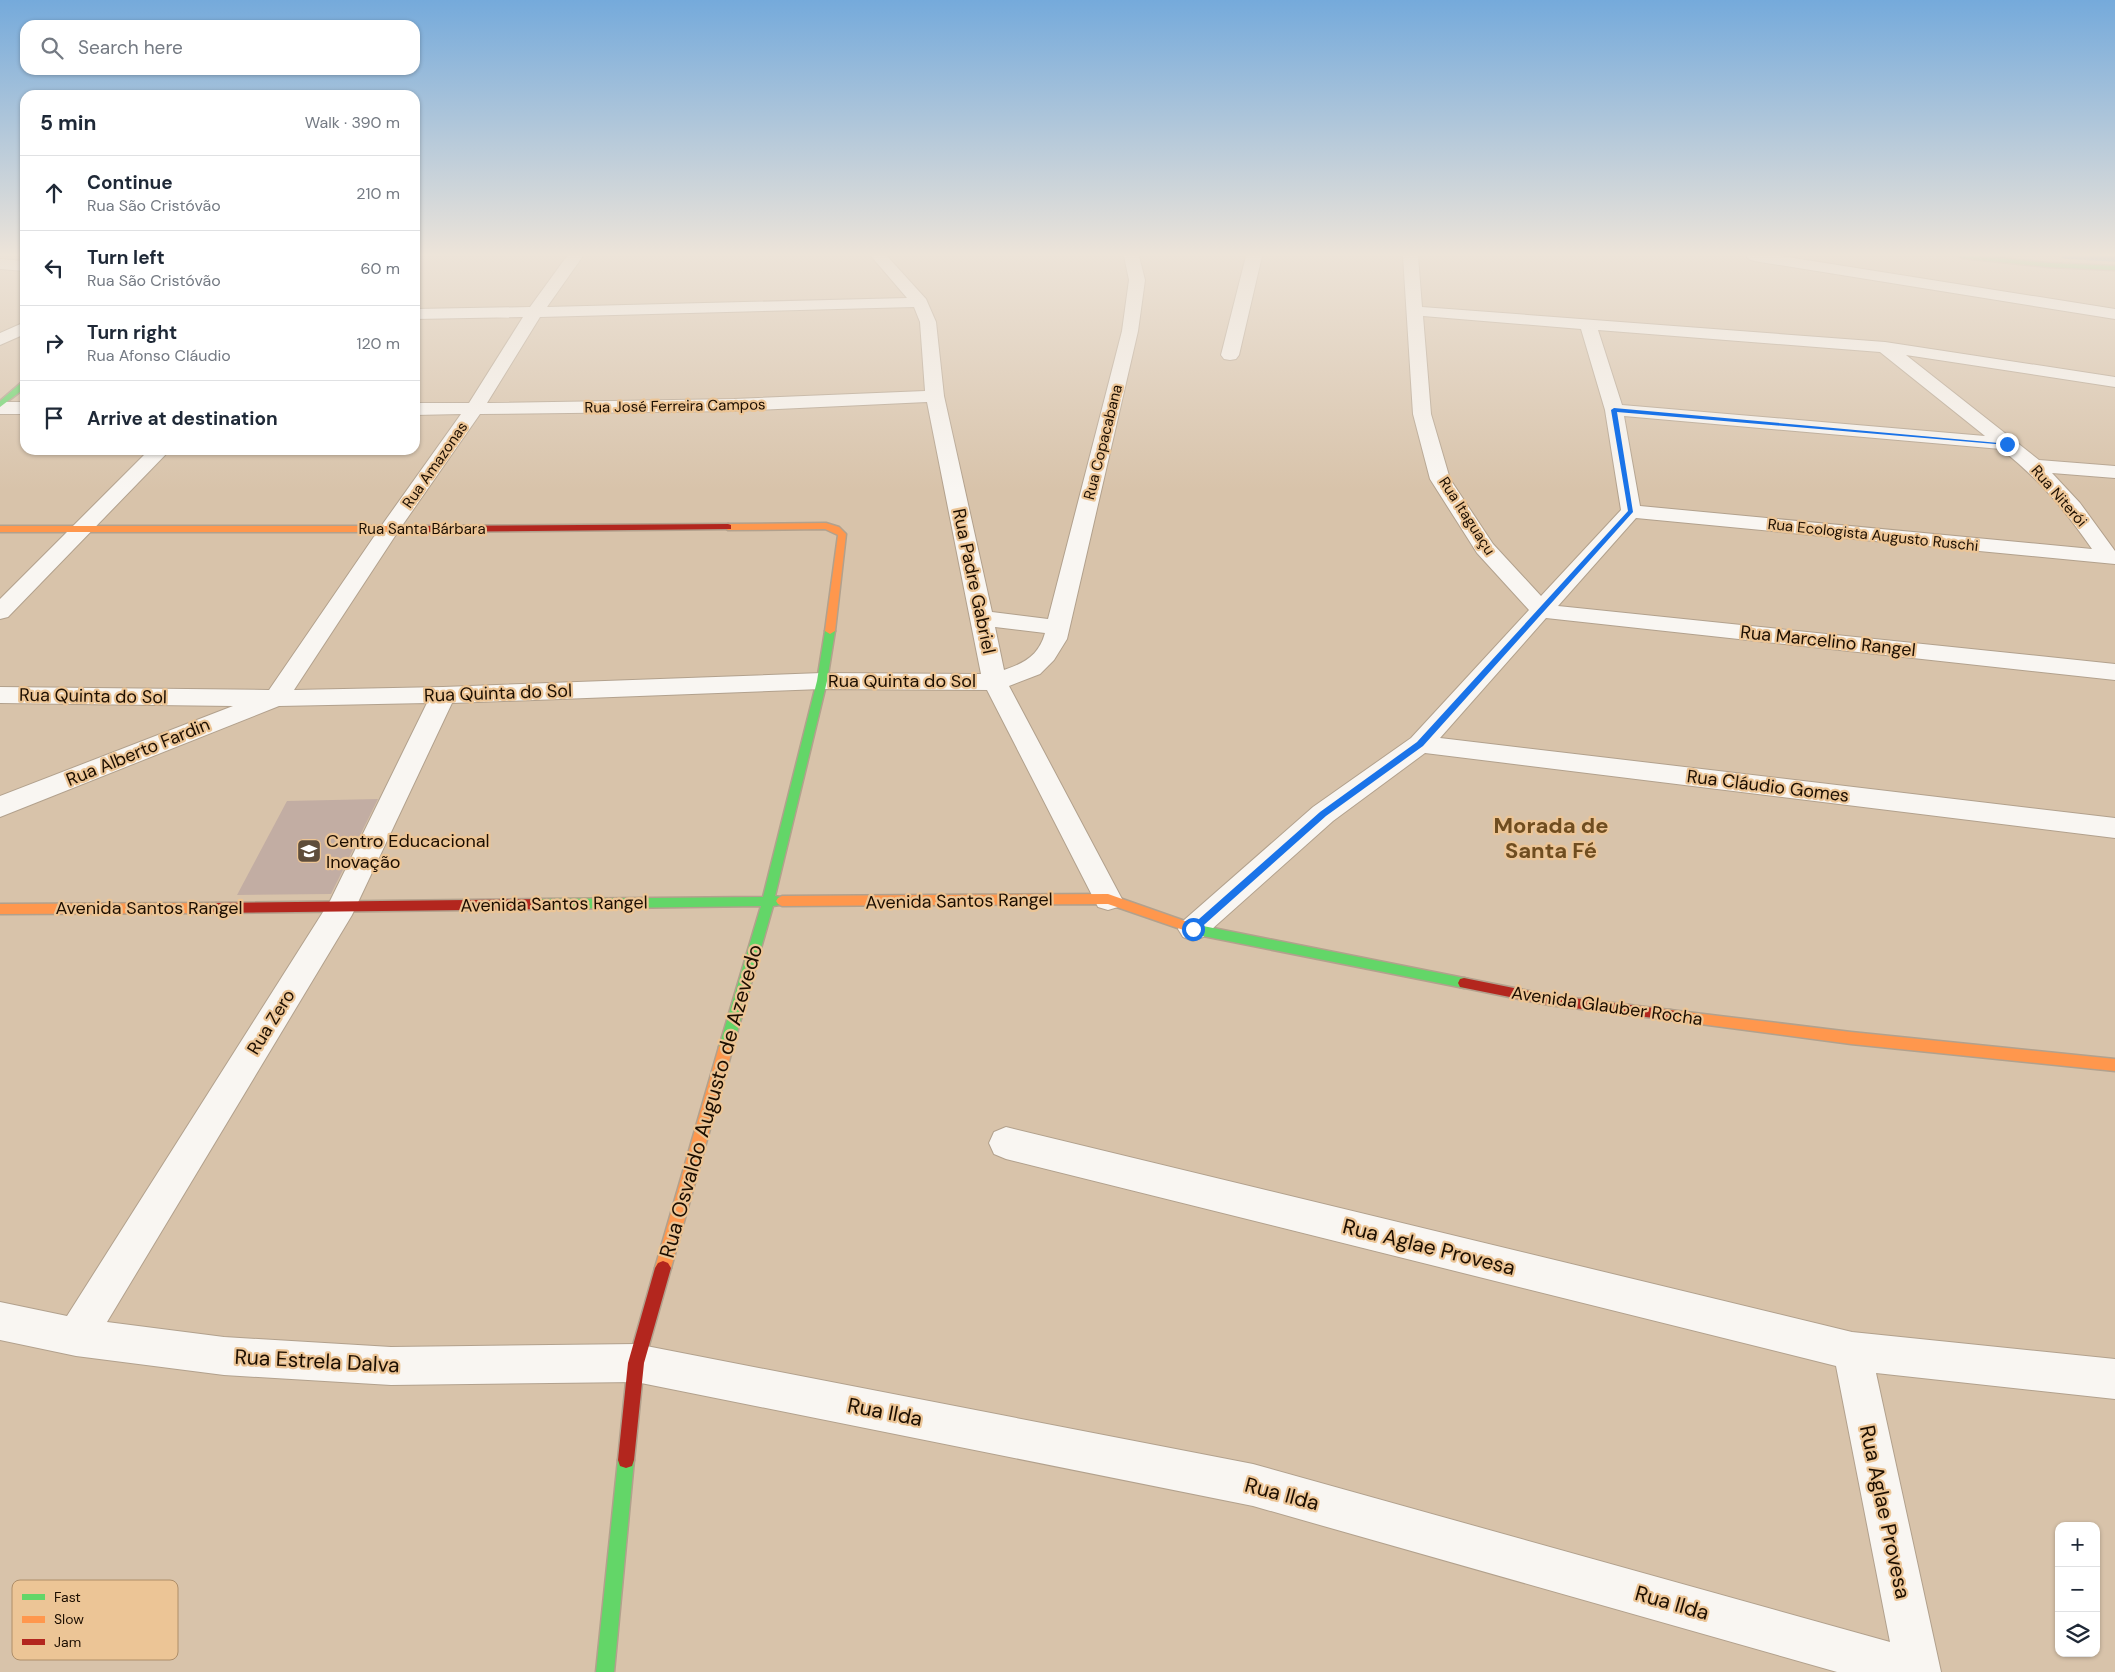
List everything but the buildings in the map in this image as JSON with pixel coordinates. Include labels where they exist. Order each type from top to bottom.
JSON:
[{"type":"street","points":[[0,340],[11,334]]},
{"type":"street","name":"Rua Amazonas","points":[[276,698],[474,410],[521,334]]},
{"type":"street","name":"Rua Padre Gabriel","points":[[929,334],[935,396],[995,682],[1108,899]]},
{"type":"street","name":"Rua Copacabana","points":[[995,682],[1032,669],[1046,656],[1055,639],[1129,334]]},
{"type":"street","points":[[1230,355],[1235,334]]},
{"type":"street","name":"Rua Itaguaçu","points":[[1417,334],[1422,414],[1440,479],[1485,548],[1542,611]]},
{"type":"street","points":[[1193,929],[1323,814],[1420,744],[1631,511],[1614,410],[1591,334]]},
{"type":"street","points":[[1710,334],[1885,347],[2115,382]]},
{"type":"street","name":"Rua Niterói","points":[[1885,347],[2034,466],[2073,508],[2112,558]]},
{"type":"street","points":[[0,407],[20,389]]},
{"type":"street","name":"Rua José Ferreira Campos","points":[[420,409],[734,406],[935,396]]},
{"type":"street","points":[[0,407],[20,408]]},
{"type":"street","points":[[1614,410],[2007,444]]},
{"type":"street","points":[[0,612],[155,455]]},
{"type":"street","points":[[2034,466],[2115,472]]},
{"type":"street","name":"Rua Ecologista Augusto Ruschi","points":[[1631,511],[2112,558]]},
{"type":"street","name":"Rua Santa Bárbara","points":[[0,529],[390,530],[826,526],[836,529],[842,534]]},
{"type":"street","name":"Rua Osvaldo Augusto de Azevedo","points":[[605,1672],[636,1363],[768,900],[822,681],[836,594],[842,534]]},
{"type":"street","name":"Rua Marcelino Rangel","points":[[1542,611],[2115,672]]},
{"type":"street","points":[[982,618],[1058,627]]},
{"type":"street","name":"Rua Quinta do Sol","points":[[0,695],[276,698],[442,695],[822,681],[995,682]]},
{"type":"street","name":"Rua Zero","points":[[76,1337],[342,907],[442,695]]},
{"type":"street","name":"Rua Alberto Fardin","points":[[0,807],[276,698]]},
{"type":"street","name":"Rua Cláudio Gomes","points":[[1420,744],[2115,828]]},
{"type":"street","name":"Avenida Santos Rangel","points":[[0,909],[342,907],[768,900],[857,902],[1108,899]]},
{"type":"street","name":"Avenida Glauber Rocha","points":[[1108,899],[1193,929],[1549,1000],[1851,1038],[2115,1065]]},
{"type":"street","name":"Rua Aglae Provesa","points":[[1006,1143],[1852,1351],[2115,1379]]},
{"type":"street","name":"Rua Estrela Dalva","points":[[0,1321],[76,1337],[224,1356],[391,1366],[636,1363]]},
{"type":"street","name":"Rua Aglae Provesa","points":[[1852,1351],[1917,1672]]},
{"type":"street","name":"Rua Ilda","points":[[636,1363],[1254,1485],[1917,1672]]},
{"type":"traffic: fast","points":[[0,405],[20,388]]},
{"type":"traffic: fast","points":[[726,1047],[768,901],[822,681],[830,631]]},
{"type":"traffic: fast","points":[[541,904],[782,901]]},
{"type":"traffic: fast","points":[[1198,930],[1464,983]]},
{"type":"traffic: fast","points":[[605,1672],[626,1460]]},
{"type":"traffic: slow","points":[[728,527],[826,526],[836,529],[842,534],[830,631]]},
{"type":"traffic: slow","points":[[0,529],[419,529]]},
{"type":"traffic: slow","points":[[782,901],[1108,899],[1198,930]]},
{"type":"traffic: slow","points":[[0,909],[216,908]]},
{"type":"traffic: slow","points":[[1670,1015],[1851,1038],[2115,1065]]},
{"type":"traffic: slow","points":[[663,1268],[726,1047]]},
{"type":"traffic: jam","points":[[419,529],[728,527]]},
{"type":"traffic: jam","points":[[216,908],[541,904]]},
{"type":"traffic: jam","points":[[1464,983],[1549,1000],[1670,1015]]},
{"type":"traffic: jam","points":[[626,1460],[636,1363],[663,1268]]},
{"type":"place","name":"Centro Educacional Inovação","points":[[309,851]]},
{"type":"district","name":"Morada de Santa Fé","points":[[1551,838]]},
{"type":"route","points":[[1193,929],[1323,814],[1420,744],[1631,511],[1614,410],[2007,444]]}]
